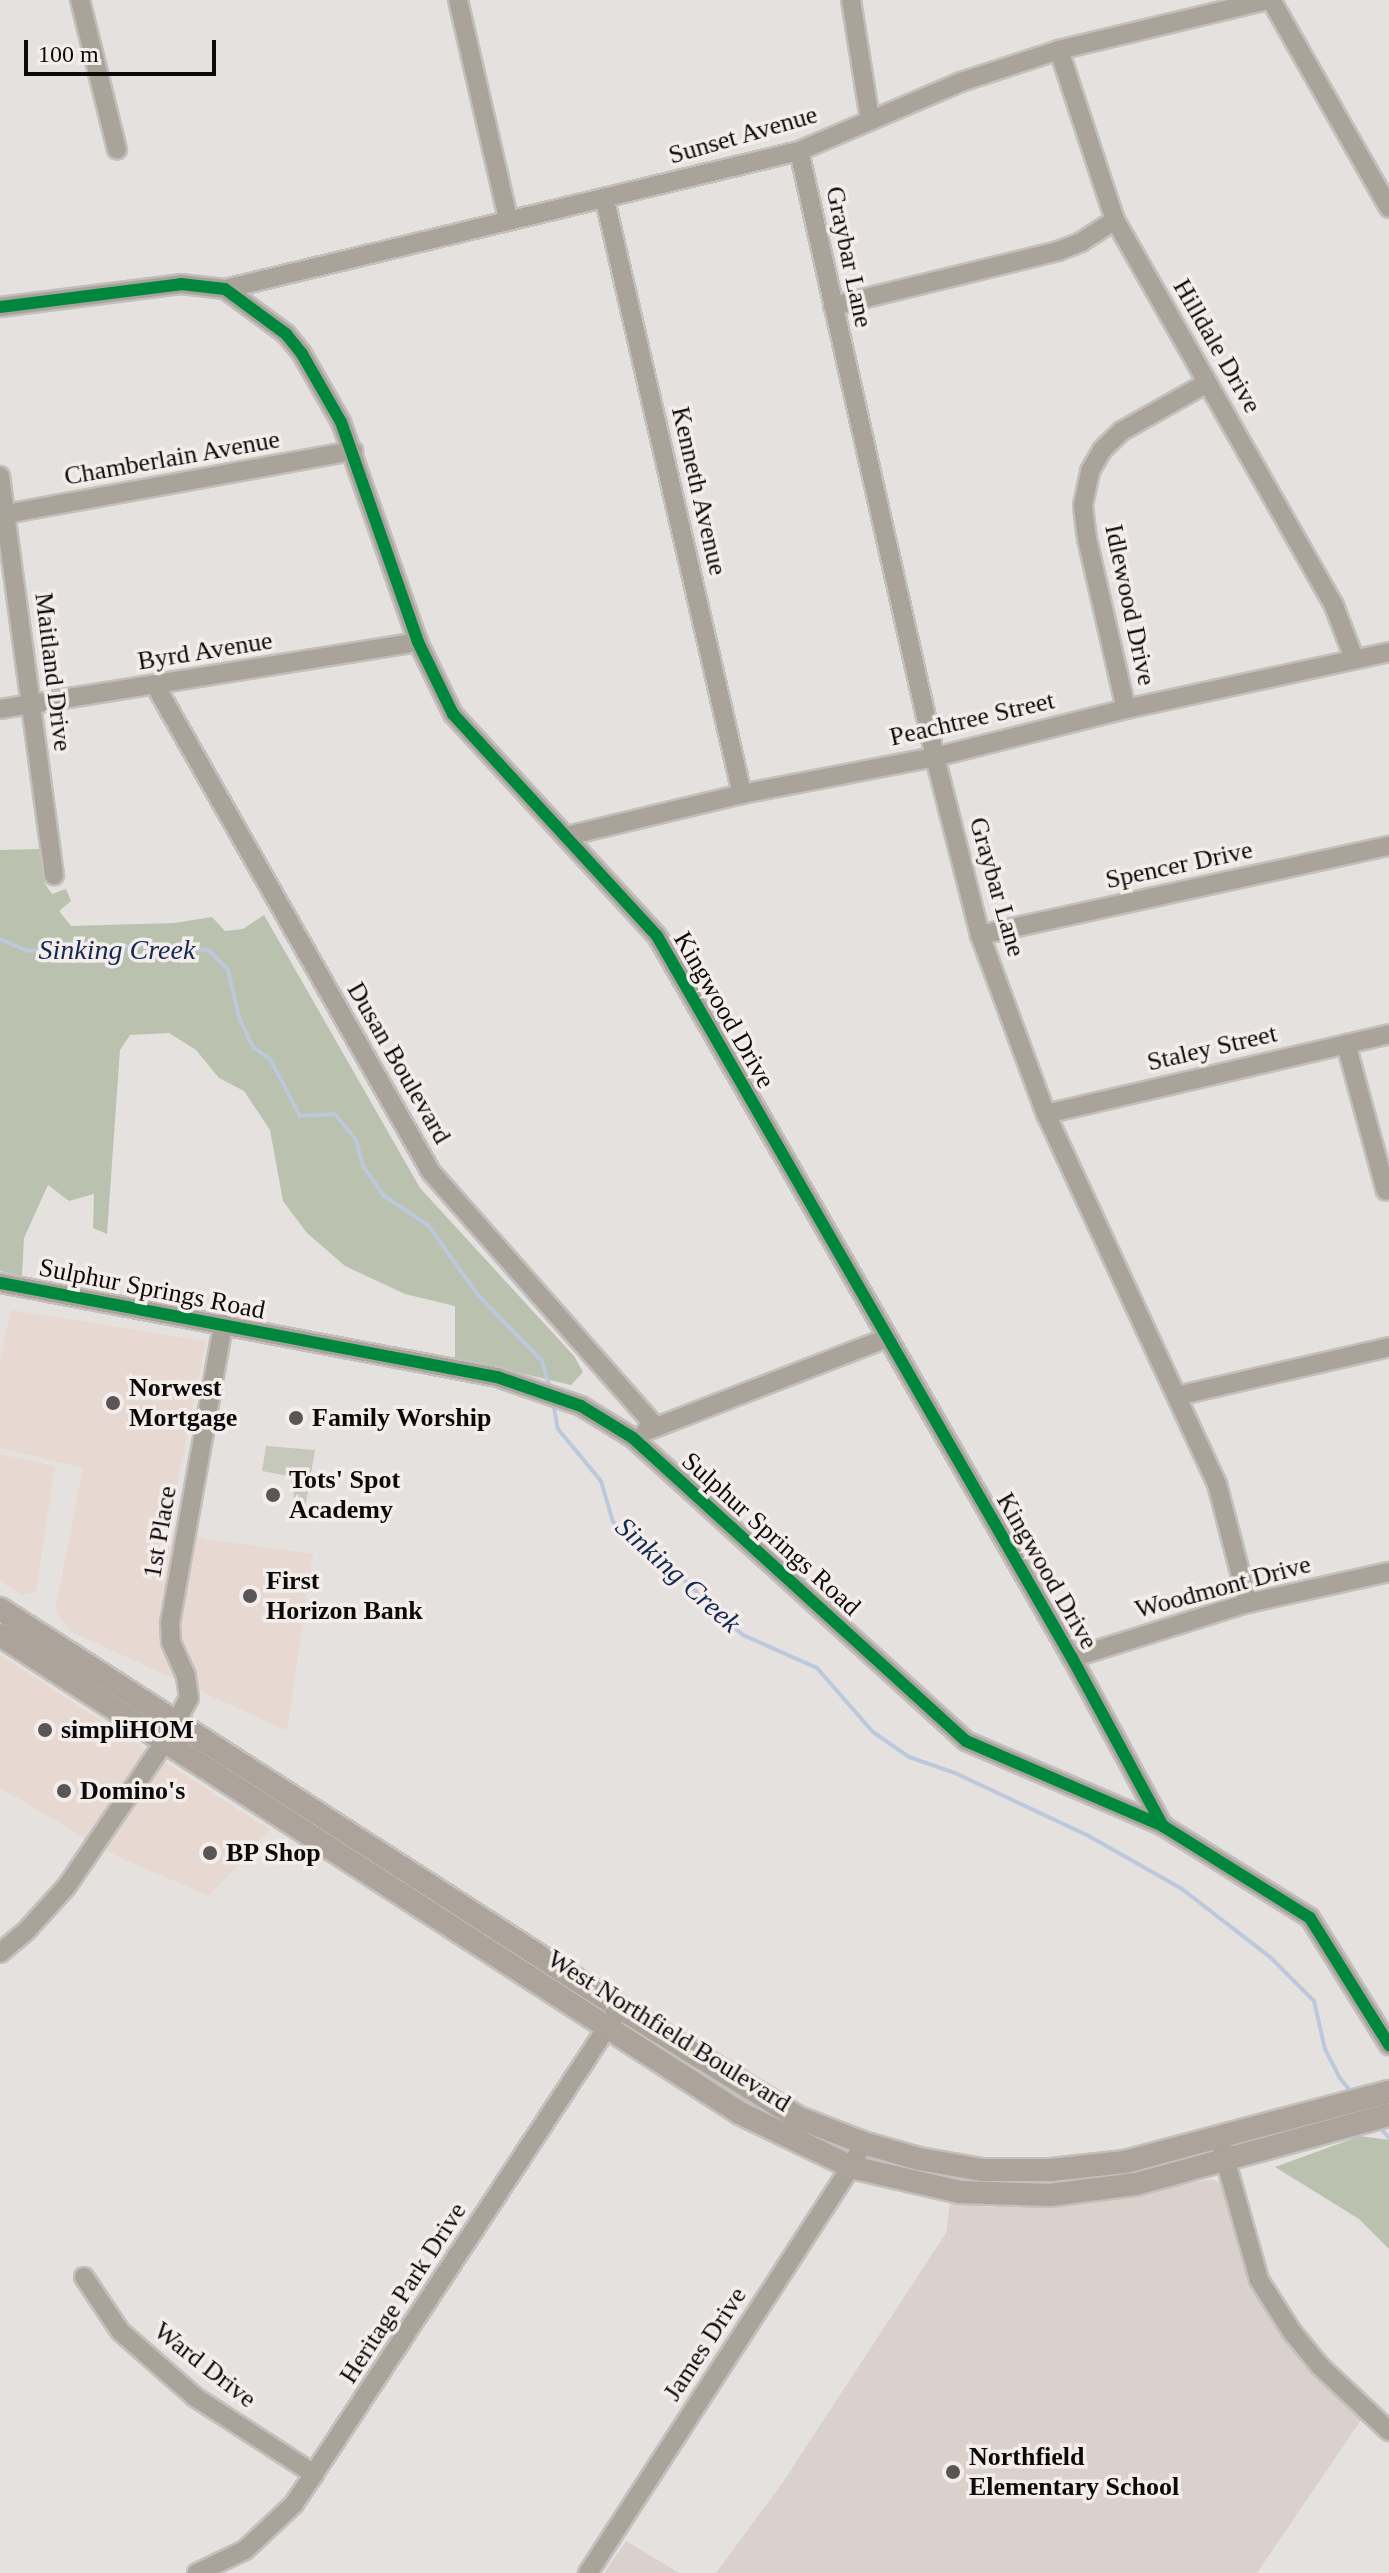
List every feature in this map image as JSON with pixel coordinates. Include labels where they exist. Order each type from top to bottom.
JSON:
[{"type":"main road","name":"West Northfield Boulevard","points":[[0,1609],[620,2008],[799,2118],[863,2143],[919,2159],[982,2170],[1051,2170],[1125,2162],[1382,2094]]},
{"type":"main road","name":"West Northfield Boulevard","points":[[0,1635],[607,2030],[740,2113],[851,2167],[960,2192],[1050,2195],[1136,2184],[1387,2115]]},
{"type":"main road","points":[[504,1962],[517,1940]]},
{"type":"street","points":[[80,0],[117,150]]},
{"type":"street","points":[[458,0],[508,219]]},
{"type":"street","points":[[851,0],[870,120]]},
{"type":"street","points":[[1269,0],[1389,208]]},
{"type":"street","name":"Sunset Avenue","points":[[225,289],[799,151],[961,82],[1059,50],[1269,0]]},
{"type":"street","name":"Hilldale Drive","points":[[1059,50],[1115,220],[1334,606],[1354,658]]},
{"type":"street","name":"Graybar Lane","points":[[799,151],[935,757],[980,935],[1046,1114],[1217,1484],[1248,1603]]},
{"type":"street","name":"Kenneth Avenue","points":[[605,200],[742,794]]},
{"type":"street","points":[[833,306],[1058,251],[1081,242],[1115,220]]},
{"type":"street","name":"Kingwood Drive","points":[[0,307],[181,284],[225,289],[286,334],[302,354],[328,396],[353,451],[418,642],[453,714],[657,936],[1072,1658],[1163,1826]]},
{"type":"street","name":"Idlewood Drive","points":[[1126,709],[1087,539],[1083,505],[1090,471],[1102,450],[1122,431],[1207,383]]},
{"type":"street","name":"Chamberlain Avenue","points":[[3,515],[353,451]]},
{"type":"street","name":"Maitland Drive","points":[[0,476],[54,875]]},
{"type":"street","name":"Byrd Avenue","points":[[0,709],[418,642]]},
{"type":"street","name":"Peachtree Street","points":[[567,836],[742,794],[935,757],[1126,709],[1389,652]]},
{"type":"street","name":"Dusan Boulevard","points":[[155,685],[431,1172],[655,1426]]},
{"type":"street","name":"Spencer Drive","points":[[980,935],[1389,846]]},
{"type":"street","name":"Staley Street","points":[[1046,1114],[1389,1034]]},
{"type":"street","points":[[1346,1044],[1386,1191]]},
{"type":"street","name":"Sulphur Springs Road","points":[[0,1283],[497,1377],[550,1394],[633,1438],[966,1741],[1163,1826],[1310,1918],[1389,2045]]},
{"type":"street","name":"1st Place","points":[[0,1953],[27,1930],[67,1886],[178,1721],[189,1698],[186,1676],[171,1642],[170,1623],[223,1324]]},
{"type":"street","points":[[633,1438],[655,1426],[887,1338]]},
{"type":"street","points":[[1177,1396],[1389,1347]]},
{"type":"street","name":"Woodmont Drive","points":[[1072,1658],[1248,1603],[1389,1572]]},
{"type":"street","name":"Heritage Park Drive","points":[[197,2573],[245,2550],[294,2504],[620,2008]]},
{"type":"street","points":[[1219,2138],[1259,2280],[1292,2332],[1320,2366],[1389,2431]]},
{"type":"street","name":"James Drive","points":[[588,2573],[851,2167],[863,2143]]},
{"type":"street","name":"Ward Drive","points":[[84,2277],[120,2331],[195,2397],[314,2474]]},
{"type":"shaded area","points":[[11,1310],[206,1341],[169,1525],[205,1539],[313,1554],[287,1731],[70,1631],[55,1611],[83,1468],[0,1448],[0,1360]]},
{"type":"shaded area","points":[[266,1446],[315,1450],[303,1519],[293,1517],[294,1477],[262,1471]]},
{"type":"shaded area","points":[[0,1454],[55,1466],[36,1592],[21,1595],[0,1581]]},
{"type":"shaded area","points":[[0,1655],[270,1830],[209,1896],[116,1856],[0,1788]]},
{"type":"shaded area","points":[[1212,2179],[1220,2183],[1254,2293],[1303,2361],[1361,2420],[1257,2573],[716,2573],[781,2485],[946,2233],[950,2203],[992,2207],[1069,2206]]},
{"type":"shaded area","points":[[626,2541],[679,2573],[604,2573]]},
{"type":"green space","points":[[39,849],[45,884],[52,894],[66,889],[71,901],[59,911],[71,926],[174,923],[212,917],[225,931],[243,929],[264,915],[420,1188],[574,1356],[583,1372],[571,1385],[455,1358],[455,1306],[405,1294],[345,1266],[307,1233],[283,1201],[270,1130],[244,1091],[219,1078],[196,1050],[169,1033],[130,1035],[120,1050],[107,1234],[93,1228],[94,1194],[69,1201],[48,1185],[24,1238],[22,1276],[0,1271],[0,850]]},
{"type":"green space","points":[[1360,2136],[1389,2140],[1389,2249],[1359,2219],[1275,2167]]},
{"type":"waterway","name":"Sinking Creek","points":[[0,939],[28,951],[134,946],[209,950],[228,970],[239,1017],[253,1047],[270,1059],[300,1116],[335,1114],[356,1140],[363,1166],[383,1195],[428,1225],[478,1295],[542,1361],[550,1389]]},
{"type":"waterway","name":"Sinking Creek","points":[[553,1402],[558,1429],[601,1481],[613,1522],[667,1564],[743,1635],[817,1668],[873,1732],[909,1757],[955,1773],[1087,1835],[1182,1889],[1270,1957],[1314,2001],[1325,2049],[1339,2077],[1352,2093]]},
{"type":"waterway","name":"Sinking Creek","points":[[1378,2125],[1389,2138]]},
{"type":"cycle path","points":[[0,307],[181,284],[225,289],[286,334],[302,354],[341,422],[418,642],[453,714],[657,936],[1072,1658],[1163,1826]]},
{"type":"cycle path","points":[[0,1283],[497,1377],[581,1406],[633,1438],[966,1741],[1163,1826],[1310,1918],[1389,2045]]},
{"type":"place","name":"Norwest Mortgage","points":[[113,1403]]},
{"type":"place","name":"Family Worship","points":[[296,1418]]},
{"type":"place","name":"Tots' Spot Academy","points":[[273,1495]]},
{"type":"place","name":"First Horizon Bank","points":[[250,1596]]},
{"type":"place","name":"simpliHOM","points":[[45,1730]]},
{"type":"place","name":"Domino's","points":[[64,1791]]},
{"type":"place","name":"BP Shop","points":[[210,1853]]},
{"type":"place","name":"Northfield Elementary School","points":[[953,2472]]}]
